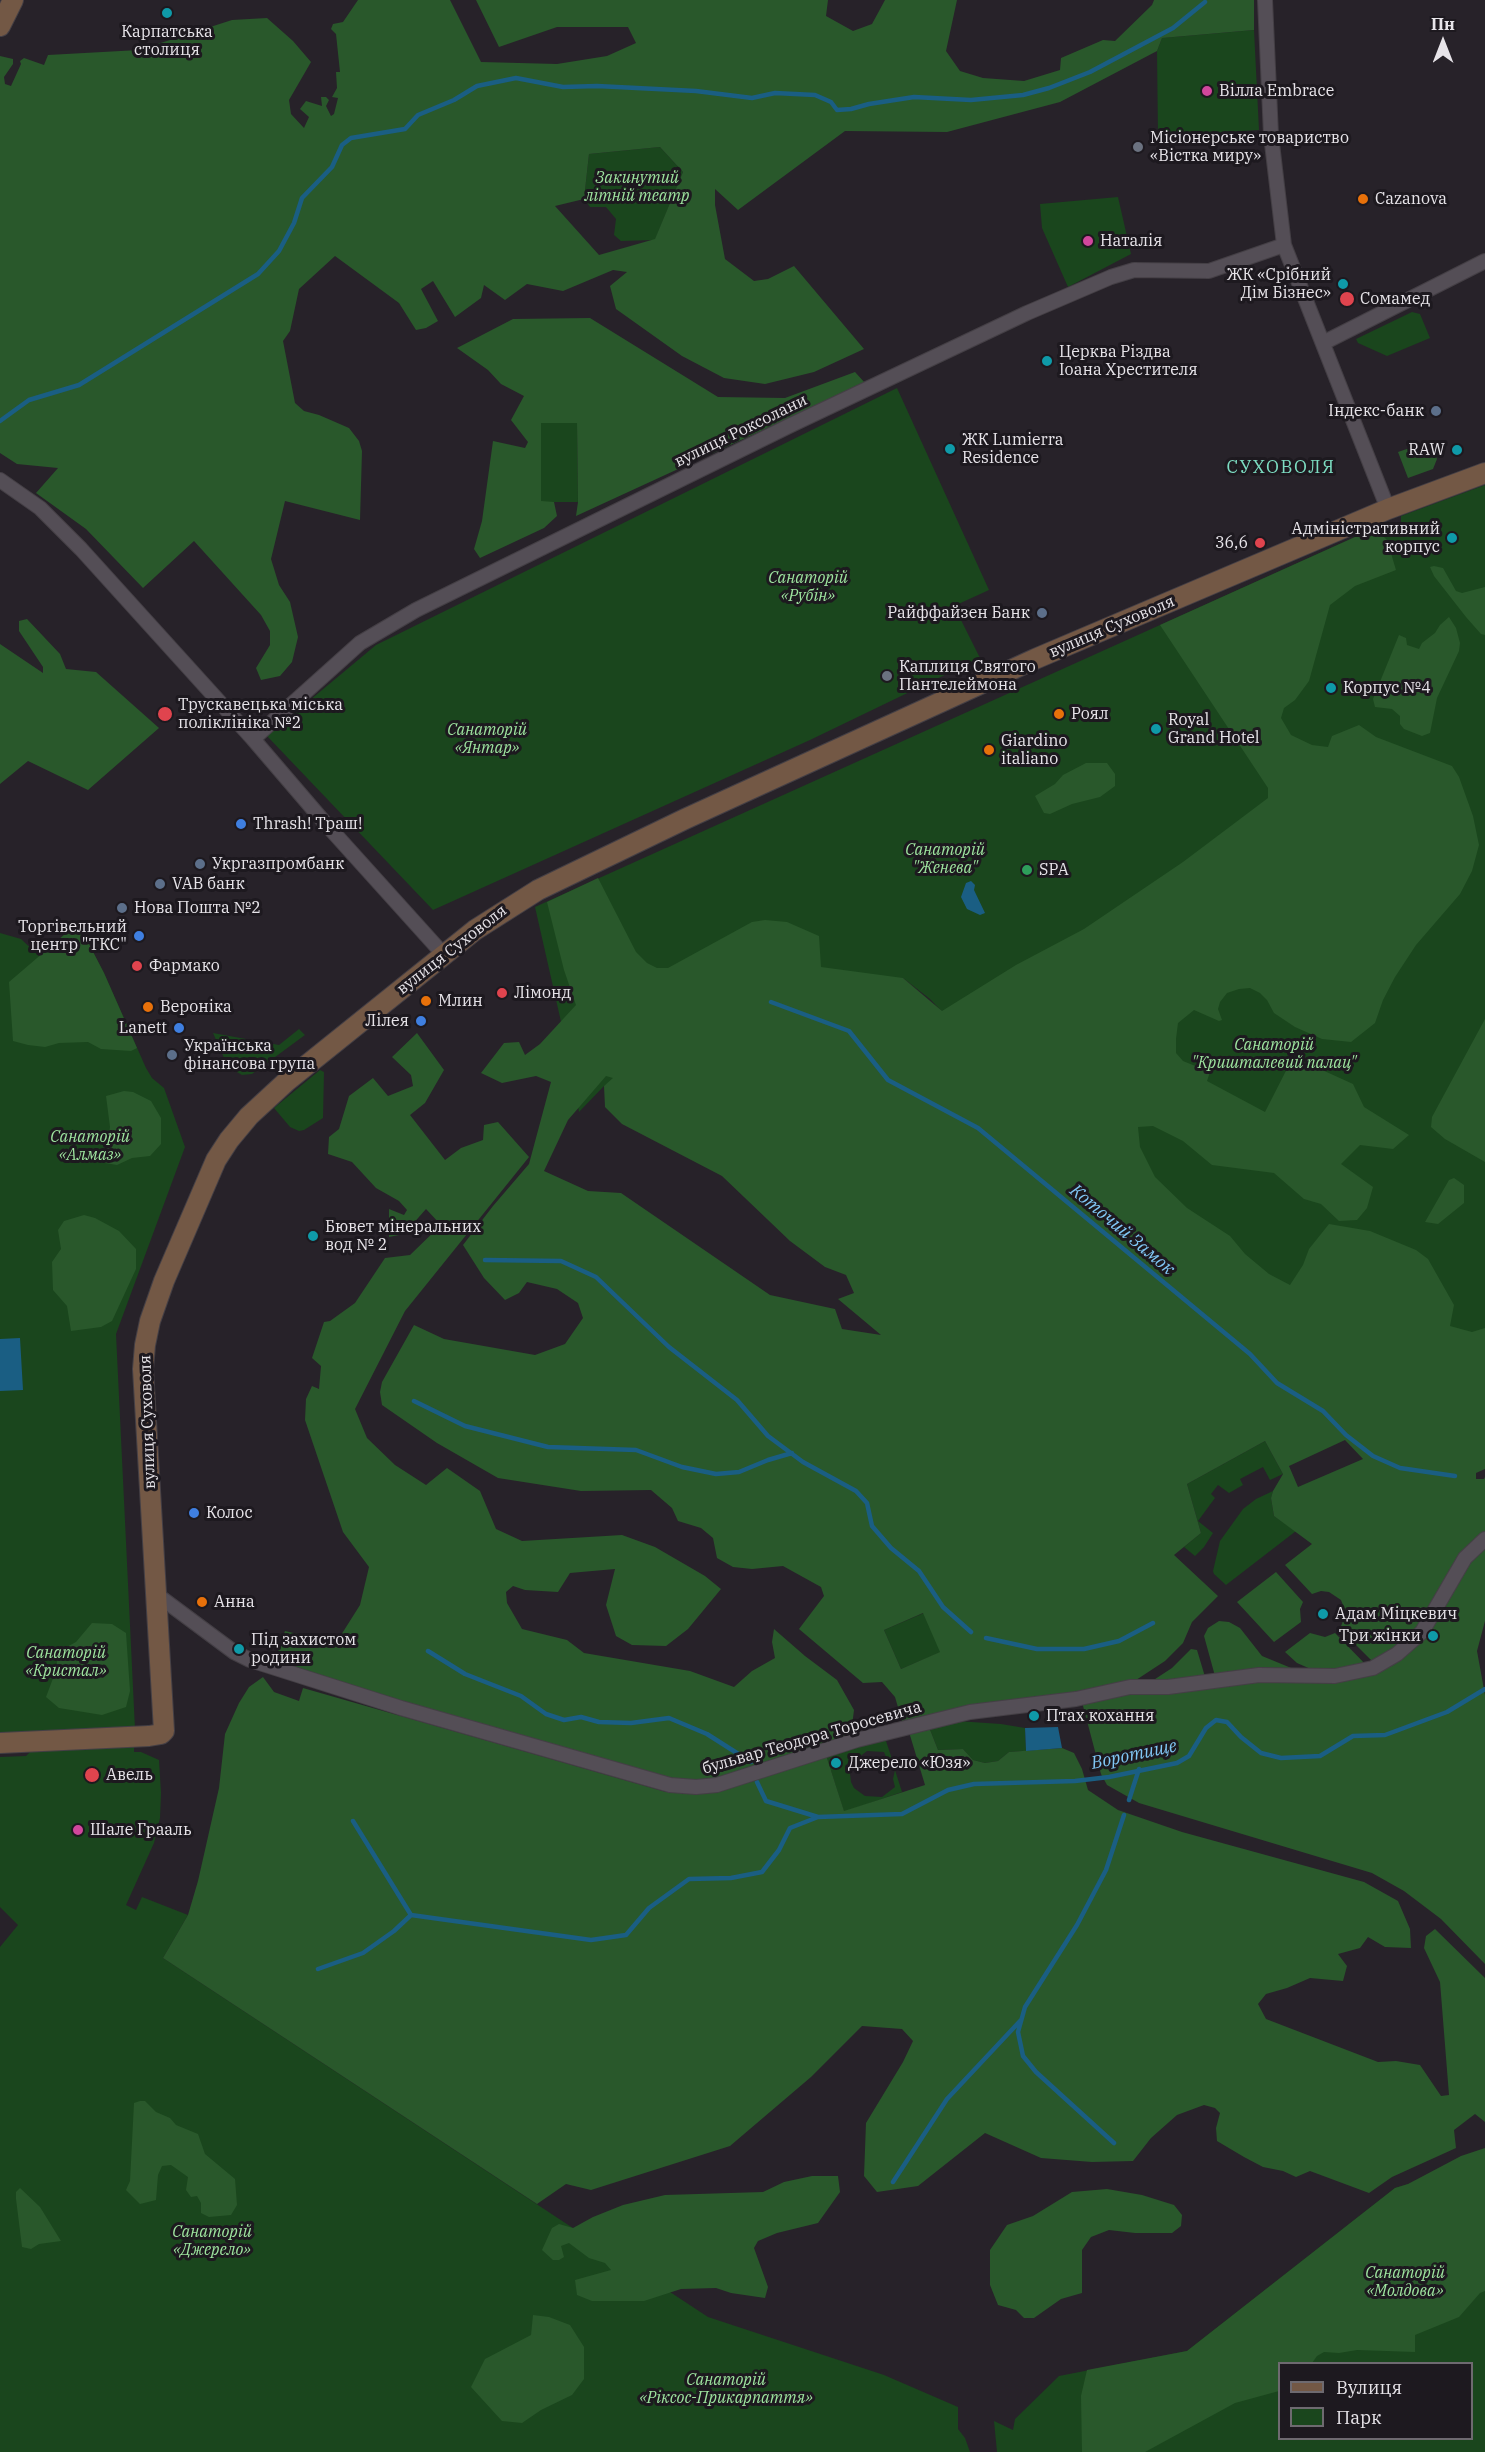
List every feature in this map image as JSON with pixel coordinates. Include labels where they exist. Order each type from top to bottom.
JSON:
[{"type":"street","points":[[0,26],[13,0]]},
{"type":"street","points":[[1265,0],[1271,135],[1284,245],[1388,509]]},
{"type":"street","name":"вулиця Роксолани","points":[[254,738],[360,643],[416,610],[791,425],[1027,313],[1111,277],[1134,270],[1209,271],[1284,245]]},
{"type":"street","points":[[1323,343],[1485,261]]},
{"type":"street","name":"вулиця Суховоля","points":[[0,1743],[149,1737],[164,1731],[143,1369],[145,1345],[150,1321],[164,1281],[208,1176],[229,1140],[249,1116],[287,1081],[493,916],[516,901],[674,824],[1035,659],[1388,509],[1485,473]]},
{"type":"street","points":[[0,480],[40,508],[81,549],[254,738],[325,823],[444,955]]},
{"type":"street","name":"бульвар Теодора Торосевича","points":[[156,1594],[234,1652],[250,1660],[401,1708],[670,1785],[696,1787],[717,1785],[847,1743],[970,1712],[1076,1699],[1130,1687],[1168,1687],[1259,1675],[1335,1676],[1374,1668],[1397,1654],[1422,1632],[1465,1558],[1485,1539]]},
{"type":"green space","points":[[358,0],[450,0],[481,62],[557,64],[607,56],[636,43],[628,27],[557,27],[499,47],[476,0],[828,0],[826,16],[853,31],[872,24],[885,0],[957,0],[946,51],[960,71],[983,78],[1024,81],[1060,70],[1061,58],[1103,40],[1115,41],[1152,5],[1154,0],[1254,0],[1254,30],[1162,38],[1157,51],[1060,102],[947,132],[845,131],[738,210],[715,189],[715,205],[725,259],[754,281],[768,279],[794,266],[864,349],[814,372],[765,384],[724,378],[682,356],[616,309],[610,286],[627,272],[613,270],[563,291],[527,284],[505,300],[484,285],[481,298],[455,317],[433,281],[421,289],[438,321],[426,328],[416,330],[399,303],[335,256],[299,289],[290,331],[283,341],[295,403],[304,411],[349,428],[359,441],[362,451],[360,520],[285,501],[271,559],[279,585],[290,602],[298,637],[292,662],[280,676],[261,680],[256,668],[270,645],[270,631],[261,615],[194,541],[143,588],[86,529],[36,493],[58,468],[17,464],[0,453],[0,56],[13,59],[13,64],[4,77],[5,84],[11,86],[21,64],[20,61],[24,58],[44,65],[48,55],[139,50],[232,20],[267,18],[293,41],[311,62],[289,100],[291,114],[304,128],[309,117],[300,109],[306,101],[322,106],[321,97],[326,97],[329,100],[326,106],[331,116],[334,114],[338,98],[332,97],[337,88],[336,72],[340,72],[336,34],[331,29],[333,24],[343,22]],"holes":[[[660,147],[683,172],[655,239],[599,255],[555,206],[584,199],[589,154]]]},
{"type":"green space","name":"Вілла Embrace","points":[[1254,30],[1259,130],[1158,136],[1157,51],[1162,38]]},
{"type":"green space","name":"Закинутий літній театр","points":[[660,147],[683,172],[655,240],[621,241],[614,235],[616,219],[606,207],[590,207],[584,199],[589,154]]},
{"type":"green space","name":"Наталія","points":[[1118,197],[1131,254],[1068,287],[1042,228],[1040,204]]},
{"type":"green space","points":[[1412,312],[1420,314],[1430,338],[1387,356],[1358,343],[1356,339]]},
{"type":"green space","points":[[590,318],[718,397],[785,398],[855,372],[865,383],[576,516],[578,502],[577,423],[541,423],[541,501],[554,502],[557,516],[544,528],[480,558],[474,549],[482,521],[493,441],[525,448],[528,442],[511,420],[524,396],[501,384],[488,370],[457,348],[513,319]]},
{"type":"green space","points":[[897,388],[989,590],[954,606],[980,658],[810,740],[433,910],[267,736],[376,645]]},
{"type":"green space","points":[[577,422],[578,502],[541,502],[541,423]]},
{"type":"green space","points":[[1430,441],[1437,459],[1433,469],[1408,478],[1398,452]]},
{"type":"green space","name":"Санаторій \"Кришталевий палац\"","points":[[1485,485],[1485,1419],[1290,1375],[930,999],[903,978],[623,1075],[604,1086],[579,1112],[535,907],[1375,528],[1380,532],[1401,523],[1401,516]]},
{"type":"green space","points":[[1375,528],[1387,540],[1396,570],[1355,586],[1330,605],[1309,681],[1295,700],[1284,708],[1281,718],[1291,735],[1312,745],[1328,747],[1332,736],[1359,725],[1376,737],[1452,766],[1459,777],[1473,816],[1479,845],[1472,871],[1460,894],[1416,945],[1395,977],[1383,1000],[1375,1023],[1351,1042],[1322,1039],[1295,1027],[1274,1013],[1267,1000],[1250,988],[1227,993],[1218,1009],[1222,1020],[1219,1021],[1194,1010],[1178,1023],[1176,1053],[1183,1061],[1210,1072],[1207,1081],[1265,1112],[1291,1061],[1309,1064],[1353,1084],[1364,1107],[1409,1135],[1393,1149],[1360,1145],[1341,1164],[1373,1187],[1367,1208],[1357,1220],[1339,1221],[1321,1204],[1304,1199],[1274,1173],[1212,1165],[1183,1141],[1153,1126],[1138,1127],[1140,1147],[1155,1177],[1187,1208],[1230,1236],[1245,1254],[1269,1274],[1290,1285],[1303,1265],[1309,1249],[1329,1224],[1370,1231],[1416,1250],[1428,1259],[1454,1305],[1450,1326],[1472,1332],[1485,1328],[1485,1469],[1476,1473],[1476,1479],[1485,1477],[1485,1537],[1420,1631],[1376,1665],[1340,1629],[1346,1613],[1341,1600],[1329,1592],[1321,1591],[1312,1594],[1285,1565],[1312,1544],[1274,1516],[1271,1498],[1283,1474],[1265,1441],[1187,1484],[1201,1533],[1174,1555],[1218,1596],[1192,1622],[1183,1643],[1165,1661],[1133,1682],[1074,1694],[966,1706],[902,1721],[895,1697],[882,1682],[863,1683],[799,1629],[824,1596],[821,1587],[783,1566],[752,1569],[733,1567],[717,1558],[713,1538],[701,1528],[678,1521],[672,1508],[651,1490],[581,1491],[498,1478],[437,1443],[382,1405],[380,1392],[382,1382],[414,1325],[444,1339],[535,1355],[565,1344],[583,1318],[578,1303],[557,1289],[527,1282],[519,1293],[505,1300],[484,1278],[463,1245],[529,1164],[551,1082],[536,1076],[502,1083],[481,1073],[504,1043],[519,1042],[525,1055],[540,1044],[576,1005],[564,970],[547,902],[598,878],[636,952],[647,963],[657,968],[668,968],[752,922],[765,920],[787,922],[819,936],[821,967],[903,978],[942,1011],[1016,965],[1084,929],[1183,862],[1268,798],[1268,788],[1160,625]],"holes":[[[606,1076],[613,1078],[604,1086],[605,1107],[622,1124],[722,1176],[790,1241],[825,1267],[846,1275],[854,1293],[838,1299],[881,1335],[842,1329],[835,1309],[770,1295],[621,1193],[588,1191],[544,1171],[568,1120]],[[1345,1440],[1363,1459],[1298,1487],[1289,1466]],[[923,1613],[940,1652],[901,1669],[884,1630]]]},
{"type":"green space","points":[[1430,567],[1443,568],[1456,591],[1462,593],[1485,587],[1485,635],[1481,634],[1466,617],[1434,576]]},
{"type":"green space","points":[[1449,617],[1456,628],[1460,643],[1459,651],[1437,698],[1430,733],[1422,736],[1404,729],[1400,724],[1400,716],[1392,709],[1375,707],[1373,699],[1399,635],[1406,638],[1407,645],[1419,649],[1422,643],[1435,633]]},
{"type":"green space","points":[[27,619],[60,654],[66,669],[96,672],[159,728],[88,790],[28,761],[0,784],[0,644],[43,673],[43,667],[19,631],[19,621]]},
{"type":"green space","points":[[1086,763],[1107,763],[1115,774],[1115,786],[1100,797],[1072,804],[1050,814],[1044,813],[1035,796],[1055,784],[1063,775]]},
{"type":"green space","points":[[78,923],[104,973],[146,1068],[152,1078],[164,1088],[185,1147],[116,1334],[135,1729],[0,1735],[0,933],[21,939],[39,956]]},
{"type":"green space","points":[[78,923],[104,973],[137,1048],[131,1051],[101,1049],[88,1042],[59,1043],[45,1047],[13,1041],[9,982]]},
{"type":"green space","points":[[1485,1019],[1485,1162],[1445,1139],[1431,1127],[1432,1117]]},
{"type":"green space","points":[[299,1029],[305,1035],[252,1074],[242,1075],[228,1067],[213,1033],[279,1045]]},
{"type":"green space","points":[[417,1033],[444,1070],[425,1103],[410,1115],[445,1160],[461,1148],[483,1140],[484,1125],[498,1122],[529,1157],[405,1311],[355,1409],[367,1438],[395,1465],[426,1485],[447,1468],[480,1491],[496,1529],[522,1541],[622,1535],[655,1547],[705,1576],[721,1589],[688,1629],[666,1646],[632,1645],[616,1636],[606,1605],[615,1569],[570,1573],[558,1592],[525,1590],[513,1586],[506,1592],[507,1603],[522,1629],[567,1640],[584,1653],[690,1671],[734,1687],[752,1671],[775,1658],[772,1642],[774,1629],[837,1680],[854,1710],[851,1734],[713,1779],[697,1781],[663,1777],[397,1701],[284,1665],[278,1651],[285,1631],[336,1643],[360,1605],[369,1567],[343,1532],[305,1420],[306,1399],[312,1386],[319,1389],[321,1366],[312,1358],[324,1322],[330,1321],[355,1303],[385,1258],[410,1255],[441,1225],[426,1209],[404,1234],[389,1237],[389,1209],[404,1215],[407,1210],[399,1201],[376,1188],[352,1162],[328,1154],[329,1137],[339,1129],[349,1096],[373,1078],[388,1096],[413,1086],[411,1075],[392,1057]]},
{"type":"green space","points":[[320,1070],[324,1072],[323,1118],[299,1131],[290,1127],[274,1108]]},
{"type":"green space","points":[[124,1091],[133,1092],[151,1101],[161,1118],[161,1144],[150,1156],[132,1158],[117,1165],[105,1163],[110,1127],[106,1096]]},
{"type":"green space","points":[[1454,1178],[1464,1185],[1464,1203],[1438,1224],[1425,1222],[1449,1180]]},
{"type":"green space","points":[[84,1215],[95,1218],[119,1231],[136,1249],[136,1269],[112,1321],[101,1327],[71,1331],[67,1306],[53,1290],[52,1262],[61,1249],[58,1230],[64,1221]]},
{"type":"green space","points":[[1265,1441],[1283,1474],[1270,1480],[1263,1467],[1240,1479],[1243,1485],[1229,1493],[1218,1485],[1211,1494],[1215,1498],[1198,1521],[1213,1533],[1195,1556],[1184,1547],[1201,1533],[1187,1484]]},
{"type":"green space","points":[[1273,1491],[1271,1498],[1274,1516],[1296,1531],[1226,1585],[1213,1571],[1220,1541],[1243,1509],[1256,1499]]},
{"type":"green space","points":[[1485,1541],[1485,1621],[1477,1651],[1485,1695],[1485,1964],[1441,1919],[1404,1891],[1372,1873],[1139,1803],[1107,1785],[1101,1774],[1082,1702],[1129,1691],[1260,1677],[1335,1678],[1399,1655],[1467,1558]]},
{"type":"green space","points":[[1276,1572],[1303,1602],[1300,1609],[1301,1622],[1274,1642],[1237,1602]]},
{"type":"green space","points":[[924,1613],[941,1652],[901,1669],[884,1630]]},
{"type":"green space","points":[[1219,1621],[1229,1622],[1240,1628],[1262,1656],[1301,1672],[1215,1676],[1204,1636],[1208,1628]]},
{"type":"green space","name":"Санаторій «Кристал»","points":[[92,1623],[112,1624],[126,1633],[130,1691],[126,1707],[102,1715],[59,1708],[46,1697],[55,1673],[59,1651],[76,1642]]},
{"type":"green space","points":[[1310,1633],[1325,1637],[1335,1633],[1369,1668],[1358,1671],[1313,1670],[1297,1663],[1285,1652]]},
{"type":"green space","points":[[1191,1649],[1197,1650],[1206,1680],[1149,1683],[1172,1668]]},
{"type":"green space","points":[[263,1677],[274,1692],[299,1701],[303,1688],[666,1792],[717,1792],[826,1755],[844,1811],[925,1785],[909,1732],[929,1727],[938,1750],[963,1749],[973,1760],[985,1763],[998,1761],[1009,1752],[1062,1748],[1074,1753],[1082,1769],[1088,1790],[1118,1810],[1182,1832],[1364,1882],[1398,1901],[1410,1929],[1411,1948],[1385,1947],[1368,1937],[1360,1948],[1338,1954],[1347,1966],[1343,1981],[1310,1978],[1266,1994],[1258,2004],[1266,2019],[1378,2062],[1396,2061],[1420,2065],[1441,2096],[1449,2095],[1440,1982],[1424,1948],[1426,1936],[1435,1929],[1485,1978],[1485,2122],[1475,2114],[1454,2130],[1456,2148],[1392,2177],[1369,2193],[1310,2171],[1296,2177],[1283,2171],[1263,2167],[1244,2157],[1217,2141],[1216,2128],[1220,2113],[1215,2108],[1204,2105],[1177,2115],[1151,2138],[1133,2161],[1092,2162],[1041,2158],[985,2133],[918,2186],[877,2192],[864,2176],[866,2123],[913,2041],[902,2029],[862,2026],[811,2077],[730,2146],[591,2190],[566,2184],[537,2204],[163,1958],[188,1915],[198,1881],[219,1788],[225,1734],[249,1687]]},
{"type":"green space","points":[[957,1721],[1025,1728],[1026,1751],[1009,1752],[998,1761],[985,1763],[973,1760],[963,1749],[938,1750],[929,1727]]},
{"type":"green space","points":[[885,1738],[894,1765],[887,1760],[884,1752],[867,1751],[854,1761],[850,1774],[851,1782],[854,1788],[865,1796],[882,1797],[895,1787],[893,1779],[895,1770],[902,1792],[844,1812],[826,1755]]},
{"type":"green space","name":"Санаторій «Джерело»","points":[[134,1746],[134,1752],[141,1752],[159,1760],[160,1818],[154,1843],[126,1905],[136,1910],[142,1897],[188,1915],[163,1958],[708,2317],[884,2375],[958,2407],[958,2429],[965,2438],[970,2452],[0,2452],[0,1947],[18,1925],[0,1907],[0,1757],[26,1756],[32,1750]]},
{"type":"green space","points":[[145,2101],[156,2112],[170,2118],[176,2125],[198,2134],[205,2154],[235,2179],[237,2205],[231,2215],[209,2217],[201,2213],[201,2203],[197,2196],[191,2197],[186,2190],[188,2177],[171,2165],[162,2166],[158,2175],[156,2200],[140,2204],[126,2190],[130,2181],[134,2103]]},
{"type":"green space","name":"Санаторій «Молдова»","points":[[1485,2148],[1485,2291],[1480,2293],[1459,2317],[1415,2335],[1415,2352],[1357,2350],[1339,2353],[1324,2352],[1313,2362],[1278,2362],[1278,2391],[1235,2403],[1145,2452],[1082,2452],[1081,2396],[1087,2370],[1187,2351],[1395,2188],[1408,2184],[1461,2156]]},
{"type":"green space","points":[[812,2176],[838,2176],[840,2192],[818,2223],[777,2233],[758,2241],[754,2248],[768,2287],[765,2298],[731,2293],[716,2288],[681,2289],[644,2301],[592,2301],[577,2295],[575,2280],[611,2270],[605,2263],[589,2258],[569,2243],[561,2246],[564,2257],[559,2260],[553,2260],[542,2250],[552,2228],[559,2224],[573,2228],[623,2205],[665,2195],[763,2192],[784,2182]]},
{"type":"green space","name":"Санаторій «Молдова»","points":[[1435,2176],[1485,2178],[1485,2452],[997,2452],[994,2421],[1013,2430],[1015,2419],[1059,2376],[1187,2351],[1395,2188]]},
{"type":"green space","points":[[20,2188],[40,2207],[61,2241],[39,2244],[31,2249],[22,2247],[16,2199],[16,2192]]},
{"type":"green space","points":[[1107,2189],[1142,2195],[1174,2205],[1182,2215],[1181,2226],[1172,2233],[1109,2230],[1091,2237],[1082,2250],[1082,2293],[1061,2299],[1034,2318],[1024,2318],[1016,2310],[998,2305],[990,2285],[990,2250],[1007,2225],[1033,2216],[1072,2192]]},
{"type":"green space","points":[[533,2315],[549,2317],[570,2325],[584,2347],[584,2379],[572,2395],[541,2410],[522,2423],[502,2421],[471,2387],[485,2359],[531,2335]]},
{"type":"water","points":[[971,881],[975,885],[974,890],[985,913],[980,915],[967,909],[961,897],[966,883]]},
{"type":"water","points":[[20,1338],[23,1390],[0,1391],[0,1339]]},
{"type":"water","points":[[1058,1727],[1062,1748],[1026,1751],[1025,1728]]},
{"type":"waterway","points":[[0,421],[29,400],[79,385],[258,274],[279,251],[294,223],[302,198],[332,167],[342,145],[351,138],[405,129],[418,115],[454,100],[477,86],[516,78],[563,87],[597,86],[696,91],[752,98],[775,93],[815,95],[831,102],[837,110],[914,97],[971,100],[1023,95],[1049,88],[1090,72],[1173,28],[1205,2]]},
{"type":"waterway","name":"Коточий Замок","points":[[771,1002],[849,1031],[888,1080],[978,1128],[1250,1354],[1277,1383],[1323,1411],[1346,1435],[1373,1456],[1400,1468],[1455,1476]]},
{"type":"waterway","points":[[485,1260],[561,1261],[596,1277],[669,1347],[737,1400],[768,1436],[803,1462],[856,1491],[867,1503],[872,1526],[891,1548],[919,1571],[943,1607],[971,1632]]},
{"type":"waterway","points":[[414,1401],[465,1426],[548,1447],[636,1450],[682,1467],[716,1474],[739,1472],[792,1453]]},
{"type":"waterway","points":[[986,1638],[1037,1649],[1084,1649],[1119,1641],[1153,1623]]},
{"type":"waterway","points":[[428,1651],[465,1674],[521,1696],[546,1714],[564,1720],[581,1717],[599,1722],[631,1723],[669,1718],[707,1734],[751,1762]]},
{"type":"waterway","name":"Воротище","points":[[353,1821],[411,1915],[591,1940],[626,1935],[649,1908],[689,1879],[731,1878],[762,1872],[779,1850],[790,1828],[818,1817],[902,1814],[948,1790],[974,1784],[1075,1781],[1109,1777],[1177,1763],[1189,1756],[1206,1728],[1216,1720],[1227,1722],[1261,1753],[1281,1758],[1320,1756],[1353,1736],[1385,1735],[1447,1712],[1485,1689]]},
{"type":"waterway","points":[[1129,1800],[1139,1769]]},
{"type":"waterway","points":[[757,1782],[766,1801],[818,1817]]},
{"type":"waterway","points":[[1114,2143],[1036,2072],[1023,2056],[1018,2032],[1025,2007],[1077,1925],[1106,1870],[1124,1815]]},
{"type":"waterway","points":[[318,1969],[363,1953],[394,1931],[411,1915]]},
{"type":"waterway","points":[[893,2182],[947,2099],[1021,2020]]},
{"type":"place","name":"Карпатська столиця","points":[[167,13]]},
{"type":"place","name":"Вілла Embrace","points":[[1207,91]]},
{"type":"place","name":"Місіонерське товариство «Вістка миру»","points":[[1138,147]]},
{"type":"place","name":"Cazanova","points":[[1363,199]]},
{"type":"place","name":"Наталія","points":[[1088,241]]},
{"type":"place","name":"ЖК «Срібний Дім Бізнес»","points":[[1343,284]]},
{"type":"place","name":"Сомамед","points":[[1347,299]]},
{"type":"place","name":"Церква Різдва Іоана Хрестителя","points":[[1047,361]]},
{"type":"place","name":"Індекс-банк","points":[[1436,411]]},
{"type":"place","name":"ЖК Lumierra Residence","points":[[950,449]]},
{"type":"place","name":"RAW","points":[[1457,450]]},
{"type":"place","name":"Адміністративний корпус","points":[[1452,538]]},
{"type":"place","name":"36,6","points":[[1260,543]]},
{"type":"place","name":"Райффайзен Банк","points":[[1042,613]]},
{"type":"place","name":"Каплиця Святого Пантелеймона","points":[[887,676]]},
{"type":"place","name":"Корпус №4","points":[[1331,688]]},
{"type":"place","name":"Трускавецька міська поліклініка №2","points":[[165,714]]},
{"type":"place","name":"Роял","points":[[1059,714]]},
{"type":"place","name":"Royal Grand Hotel","points":[[1156,729]]},
{"type":"place","name":"Giardino italiano","points":[[989,750]]},
{"type":"place","name":"Thrash! Траш!","points":[[241,824]]},
{"type":"place","name":"Укргазпромбанк","points":[[200,864]]},
{"type":"place","name":"SPA","points":[[1027,870]]},
{"type":"place","name":"VAB банк","points":[[160,884]]},
{"type":"place","name":"Нова Пошта №2","points":[[122,908]]},
{"type":"place","name":"Торгівельний центр \"ТКС\"","points":[[139,936]]},
{"type":"place","name":"Фармако","points":[[137,966]]},
{"type":"place","name":"Лімонд","points":[[502,993]]},
{"type":"place","name":"Млин","points":[[426,1001]]},
{"type":"place","name":"Вероніка","points":[[148,1007]]},
{"type":"place","name":"Лілея","points":[[421,1021]]},
{"type":"place","name":"Lanett","points":[[179,1028]]},
{"type":"place","name":"Українська фінансова група","points":[[172,1055]]},
{"type":"place","name":"Бювет мінеральних вод № 2","points":[[313,1236]]},
{"type":"place","name":"Колос","points":[[194,1513]]},
{"type":"place","name":"Анна","points":[[202,1602]]},
{"type":"place","name":"Адам Міцкевич","points":[[1323,1614]]},
{"type":"place","name":"Три жінки","points":[[1433,1636]]},
{"type":"place","name":"Під захистом родини","points":[[239,1649]]},
{"type":"place","name":"Птах кохання","points":[[1034,1716]]},
{"type":"place","name":"Джерело «Юзя»","points":[[836,1763]]},
{"type":"place","name":"Авель","points":[[92,1775]]},
{"type":"place","name":"Шале Грааль","points":[[78,1830]]},
{"type":"district","name":"СУХОВОЛЯ","points":[[1281,468]]},
{"type":"park label","name":"Санаторій «Рубін»","points":[[808,587]]},
{"type":"park label","name":"Санаторій «Янтар»","points":[[487,739]]},
{"type":"park label","name":"Санаторій \"Женева\"","points":[[945,859]]},
{"type":"park label","name":"Санаторій «Алмаз»","points":[[90,1146]]},
{"type":"park label","name":"Санаторій «Ріксос-Прикарпаття»","points":[[726,2389]]}]
